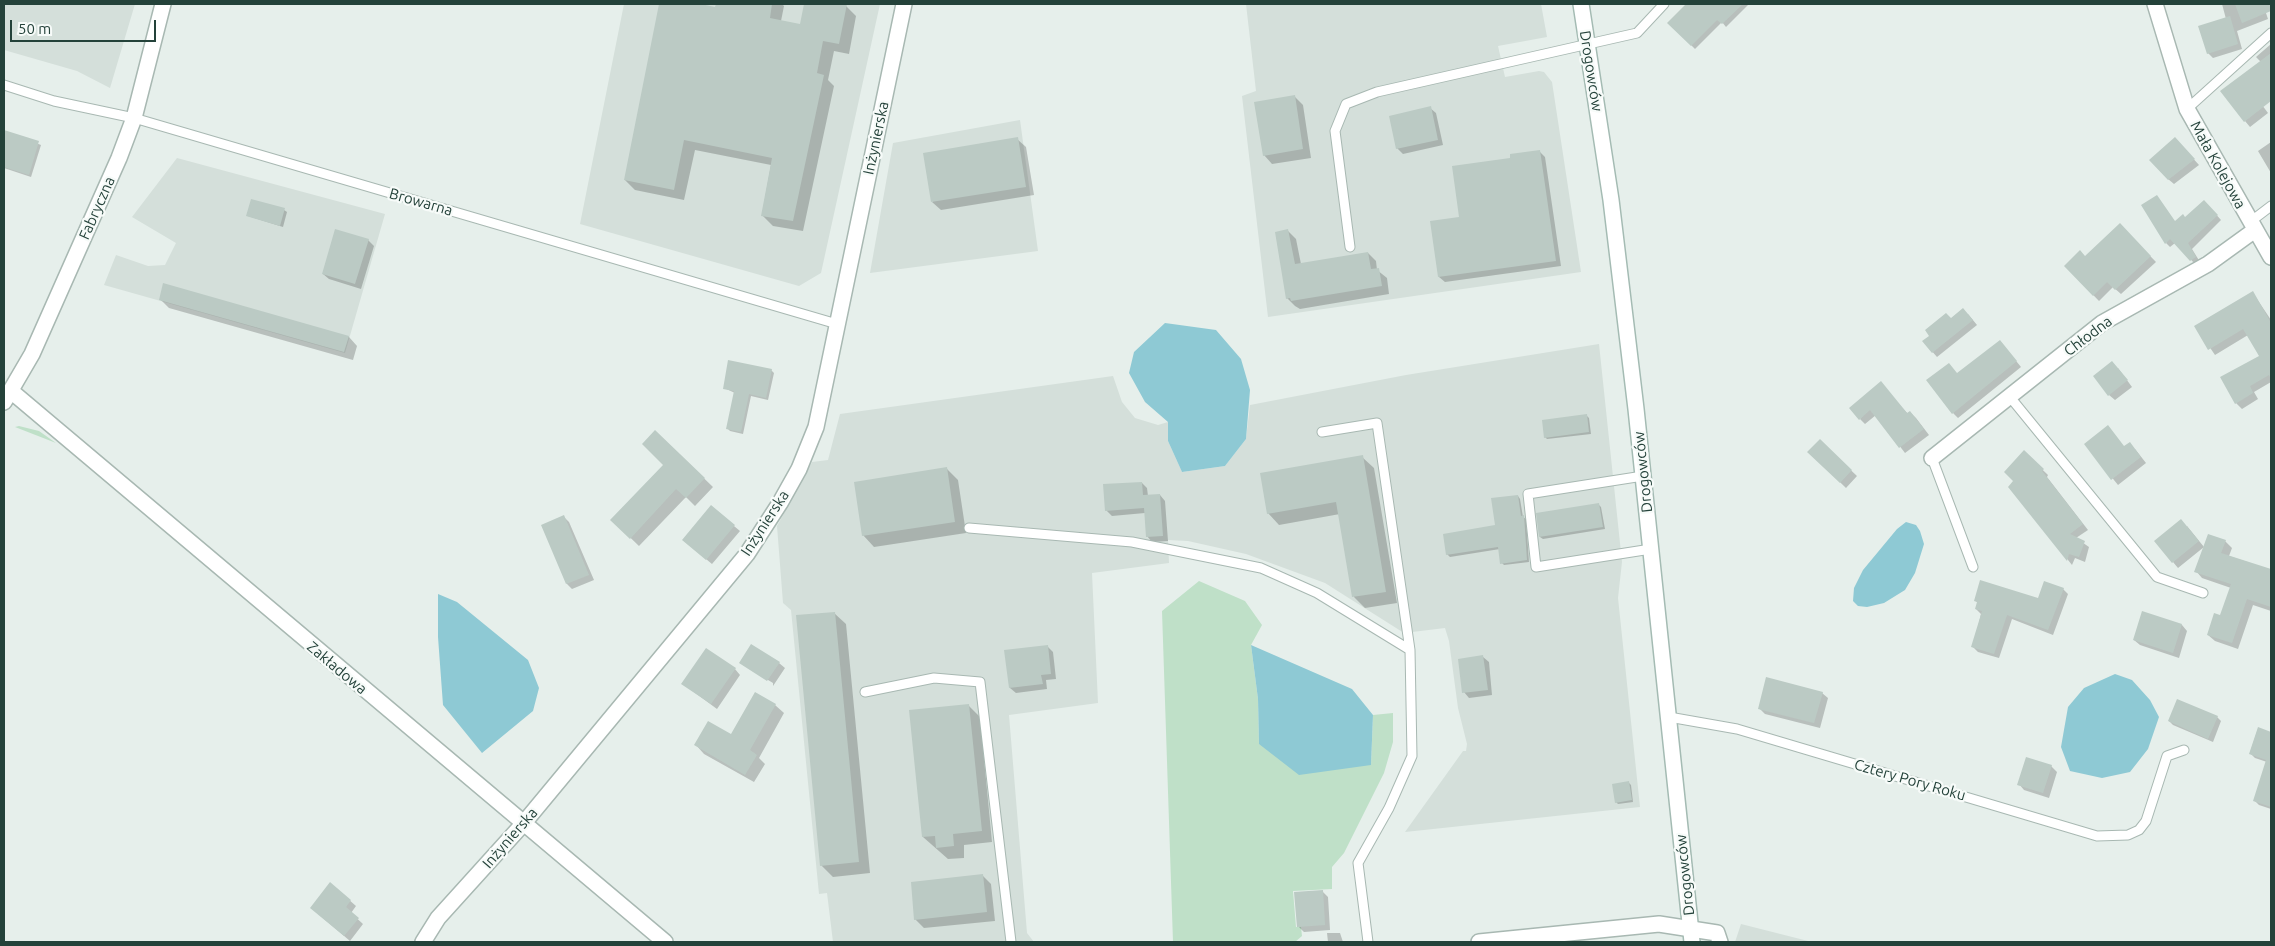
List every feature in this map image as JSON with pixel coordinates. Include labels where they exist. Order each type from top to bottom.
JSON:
[{"type":"street","name":"Fabryczna","points":[[7,397],[32,354],[115,166],[134,118],[163,4]]},
{"type":"street","name":"Inżynierska","points":[[423,942],[438,918],[523,824],[747,554],[798,469],[816,427],[904,4]]},
{"type":"street","name":"Drogowców","points":[[1581,4],[1611,200],[1643,476],[1692,936]]},
{"type":"street","name":"Mała Kolejowa","points":[[2155,4],[2187,109],[2271,257]]},
{"type":"street","name":"Chłodna","points":[[1932,458],[2102,323],[2208,264],[2252,226]]},
{"type":"street","name":"Zakładowa","points":[[7,397],[664,942]]},
{"type":"street","points":[[1479,942],[1505,941],[1658,924],[1692,936],[1718,933],[1720,942]]},
{"type":"lane","points":[[1350,247],[1335,131],[1346,104],[1377,92],[1637,33],[1664,4]]},
{"type":"lane","name":"Mała Kolejowa","points":[[2187,109],[2271,33]]},
{"type":"lane","name":"Browarna","points":[[4,85],[54,100],[134,118],[837,324]]},
{"type":"lane","name":"Mała Kolejowa","points":[[2252,226],[2271,206]]},
{"type":"lane","points":[[2010,397],[2157,577],[2203,593]]},
{"type":"lane","points":[[1322,432],[1377,423],[1410,650],[1412,756],[1389,808],[1358,863],[1368,942]]},
{"type":"lane","points":[[1932,458],[1974,567]]},
{"type":"lane","points":[[1643,476],[1528,494],[1536,568],[1651,550]]},
{"type":"lane","points":[[969,528],[1132,542],[1261,568],[1317,593],[1410,650]]},
{"type":"lane","points":[[865,692],[934,678],[980,682],[1011,942]]},
{"type":"lane","name":"Cztery Pory Roku","points":[[1669,717],[1736,729],[2097,836],[2128,836],[2139,830],[2146,821],[2167,756],[2184,750]]},
{"type":"shaded area","points":[[4,4],[135,4],[110,88],[77,71],[4,50]]},
{"type":"shaded area","points":[[624,4],[880,4],[821,273],[799,286],[580,224]]},
{"type":"shaded area","points":[[1246,4],[1541,4],[1547,37],[1498,46],[1505,77],[1539,71],[1544,72],[1552,82],[1581,272],[1268,317],[1242,96],[1256,91]]},
{"type":"shaded area","points":[[1020,120],[1038,251],[870,273],[893,143]]},
{"type":"shaded area","points":[[177,158],[385,214],[345,353],[104,285],[116,255],[148,266],[165,265],[176,243],[132,217]]},
{"type":"shaded area","points":[[1599,344],[1622,562],[1618,598],[1640,807],[1405,832],[1463,751],[1466,751],[1467,744],[1458,708],[1449,641],[1445,628],[1404,633],[1325,583],[1246,554],[1188,541],[1168,540],[1169,563],[1092,573],[1098,703],[1009,715],[1027,933],[1034,942],[833,942],[827,893],[819,894],[791,610],[783,603],[777,526],[812,462],[828,460],[840,414],[1113,376],[1122,402],[1135,418],[1158,425],[1168,422],[1168,441],[1182,472],[1225,466],[1246,439],[1250,405],[1406,375]]},
{"type":"shaded area","points":[[1741,924],[1812,942],[1735,942]]},
{"type":"green space","points":[[19,426],[39,431],[56,443],[15,427]]},
{"type":"green space","points":[[1199,581],[1245,601],[1262,625],[1251,645],[1258,699],[1259,744],[1371,765],[1373,715],[1393,713],[1393,742],[1384,773],[1344,853],[1332,867],[1332,889],[1293,891],[1296,927],[1301,927],[1302,936],[1295,942],[1173,942],[1162,611]]},
{"type":"water","points":[[1165,323],[1216,330],[1241,359],[1250,390],[1246,439],[1225,466],[1182,472],[1168,441],[1168,422],[1145,402],[1129,373],[1134,352]]},
{"type":"water","points":[[1906,522],[1916,525],[1924,544],[1915,573],[1905,590],[1884,603],[1867,607],[1858,606],[1853,601],[1854,588],[1863,570],[1897,529]]},
{"type":"water","points":[[438,594],[457,602],[528,660],[539,688],[533,711],[482,753],[443,705],[438,637]]},
{"type":"water","points":[[1251,645],[1352,689],[1373,715],[1371,765],[1299,775],[1259,744],[1258,699]]},
{"type":"water","points":[[2115,674],[2132,680],[2150,700],[2159,717],[2148,749],[2130,772],[2102,778],[2070,771],[2061,747],[2068,707],[2084,688]]},
{"type":"building","points":[[659,4],[701,4],[715,7],[716,4],[772,4],[770,18],[800,24],[804,4],[847,4],[839,44],[823,41],[817,73],[824,75],[793,221],[761,216],[772,158],[684,140],[674,190],[624,180]]},
{"type":"building","points":[[1686,4],[1743,4],[1722,24],[1717,20],[1691,46],[1667,23]]},
{"type":"building","points":[[2235,4],[2271,4],[2271,11],[2242,23]]},
{"type":"building","points":[[2230,16],[2238,44],[2207,54],[2198,26]]},
{"type":"building","points":[[2271,53],[2271,101],[2244,122],[2220,91]]},
{"type":"building","points":[[1295,95],[1303,149],[1263,156],[1254,102]]},
{"type":"building","points":[[1431,106],[1438,140],[1396,149],[1389,116]]},
{"type":"building","points":[[4,130],[39,141],[29,175],[4,167]]},
{"type":"building","points":[[1018,137],[1026,187],[931,202],[923,153]]},
{"type":"building","points":[[2175,137],[2195,159],[2168,180],[2149,160]]},
{"type":"building","points":[[1540,150],[1556,261],[1438,277],[1430,221],[1459,217],[1452,166],[1510,158],[1510,154]]},
{"type":"building","points":[[2157,195],[2175,221],[2183,214],[2185,217],[2204,200],[2218,215],[2188,243],[2196,257],[2190,261],[2170,239],[2165,244],[2141,205]]},
{"type":"building","points":[[251,199],[285,208],[280,226],[246,216]]},
{"type":"building","points":[[2120,223],[2151,256],[2115,290],[2107,282],[2093,296],[2064,266],[2080,250],[2085,256]]},
{"type":"building","points":[[335,229],[369,239],[355,284],[322,274]]},
{"type":"building","points":[[1288,229],[1295,264],[1368,252],[1371,269],[1379,268],[1382,286],[1291,301],[1290,298],[1286,299],[1275,232]]},
{"type":"building","points":[[163,283],[349,336],[344,352],[159,300]]},
{"type":"building","points":[[2253,291],[2271,323],[2271,379],[2269,375],[2250,386],[2253,393],[2235,404],[2220,377],[2259,356],[2243,329],[2208,350],[2194,326]]},
{"type":"building","points":[[1963,308],[1973,320],[1932,353],[1922,341],[1929,336],[1925,330],[1946,313],[1951,318]]},
{"type":"building","points":[[2000,340],[2017,361],[1952,414],[1926,380],[1949,363],[1957,373]]},
{"type":"building","points":[[728,360],[772,369],[766,398],[749,394],[741,432],[726,429],[734,391],[723,389]]},
{"type":"building","points":[[2112,361],[2128,380],[2108,396],[2093,376]]},
{"type":"building","points":[[1881,381],[1907,413],[1910,411],[1924,429],[1899,448],[1870,410],[1859,420],[1849,408]]},
{"type":"building","points":[[1587,414],[1589,432],[1544,438],[1542,420]]},
{"type":"building","points":[[2108,425],[2124,446],[2130,442],[2141,457],[2111,480],[2084,444]]},
{"type":"building","points":[[655,430],[705,478],[686,498],[676,489],[630,539],[610,520],[663,465],[642,444]]},
{"type":"building","points":[[1820,439],[1852,470],[1840,483],[1807,452]]},
{"type":"building","points":[[2024,450],[2044,469],[2042,471],[2083,524],[2070,534],[2085,541],[2079,557],[2069,554],[2067,561],[2008,487],[2013,481],[2004,472]]},
{"type":"building","points":[[1363,455],[1386,592],[1352,597],[1336,502],[1267,514],[1260,473]]},
{"type":"building","points":[[947,467],[955,522],[862,536],[854,482]]},
{"type":"building","points":[[1142,482],[1143,495],[1160,494],[1163,536],[1146,537],[1144,508],[1105,511],[1103,484]]},
{"type":"building","points":[[1518,495],[1521,516],[1524,515],[1527,560],[1500,564],[1498,547],[1446,555],[1443,534],[1495,525],[1491,498]]},
{"type":"building","points":[[1599,503],[1603,527],[1539,537],[1536,513]]},
{"type":"building","points":[[711,505],[735,525],[706,560],[682,540]]},
{"type":"building","points":[[564,515],[589,575],[566,584],[541,525]]},
{"type":"building","points":[[2181,519],[2199,541],[2172,563],[2154,541]]},
{"type":"building","points":[[2208,534],[2226,540],[2221,553],[2271,569],[2271,607],[2247,599],[2232,643],[2207,635],[2214,613],[2220,615],[2231,584],[2194,572]]},
{"type":"building","points":[[1980,580],[2038,598],[2044,581],[2064,588],[2048,630],[2007,615],[1994,654],[1971,647],[1982,611],[1975,609],[1977,602],[1974,601]]},
{"type":"building","points":[[2142,611],[2182,624],[2173,653],[2133,640]]},
{"type":"building","points":[[835,612],[859,862],[820,866],[796,615]]},
{"type":"building","points":[[751,644],[780,662],[767,681],[739,663]]},
{"type":"building","points":[[1048,645],[1051,674],[1041,675],[1043,684],[1009,688],[1004,650]]},
{"type":"building","points":[[706,648],[736,668],[711,704],[681,684]]},
{"type":"building","points":[[1483,655],[1488,690],[1462,693],[1458,659]]},
{"type":"building","points":[[1766,677],[1823,692],[1814,723],[1758,709]]},
{"type":"building","points":[[755,692],[776,704],[750,750],[757,755],[745,775],[694,745],[708,721],[731,734]]},
{"type":"building","points":[[2177,699],[2218,716],[2208,739],[2168,721]]},
{"type":"building","points":[[969,704],[982,831],[953,834],[954,846],[936,848],[935,836],[922,837],[909,710]]},
{"type":"building","points":[[2258,727],[2271,732],[2271,807],[2253,801],[2266,760],[2249,754]]},
{"type":"building","points":[[2026,757],[2052,765],[2043,793],[2017,785]]},
{"type":"building","points":[[1629,781],[1632,800],[1615,803],[1612,784]]},
{"type":"building","points":[[983,874],[987,912],[914,920],[911,882]]},
{"type":"building","points":[[330,882],[351,900],[346,907],[359,918],[344,936],[310,908]]},
{"type":"building","points":[[1323,890],[1325,925],[1297,927],[1294,892]]}]
